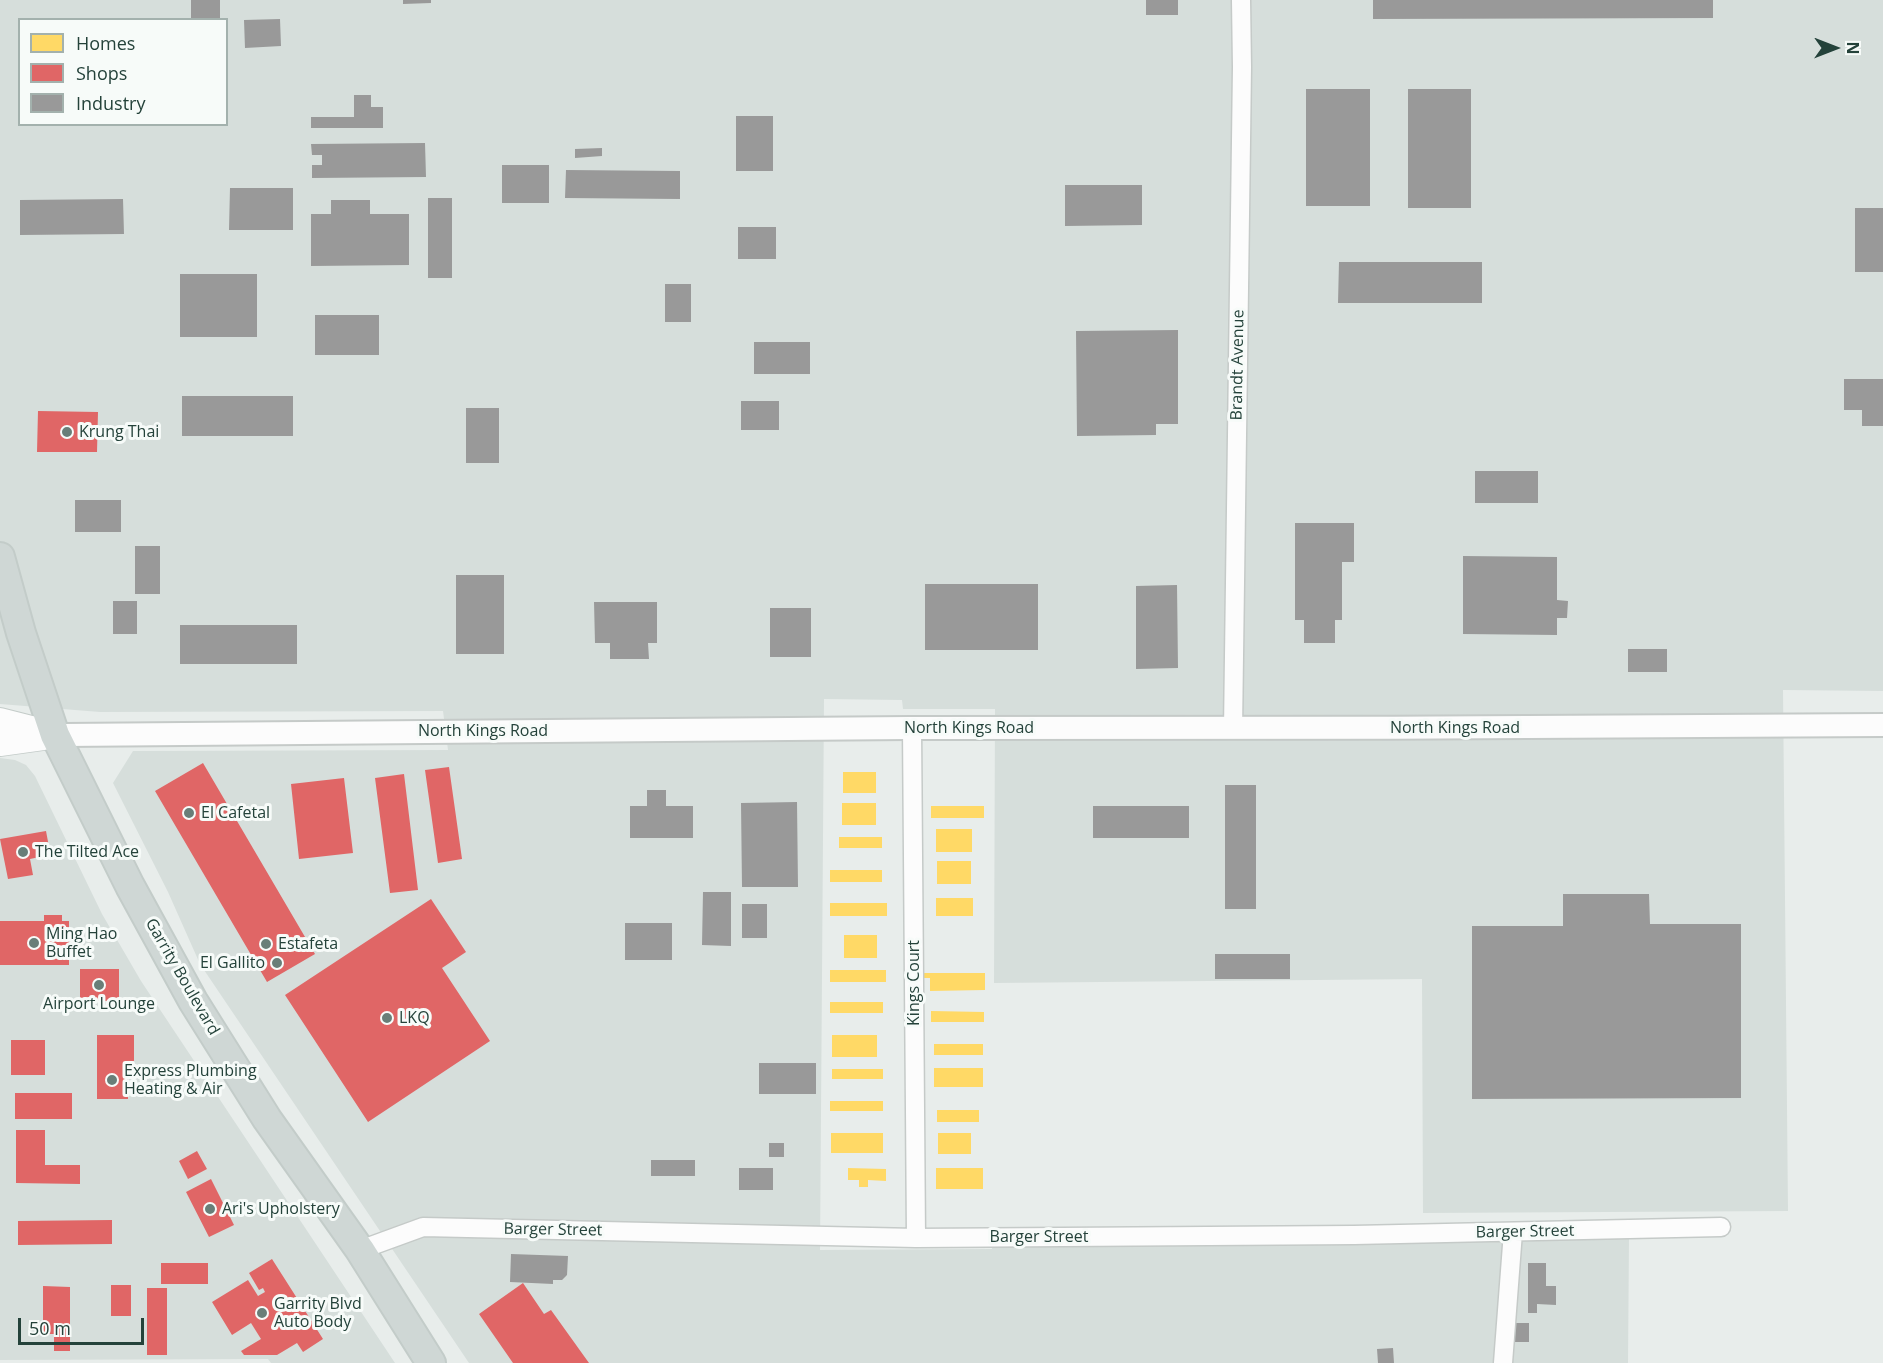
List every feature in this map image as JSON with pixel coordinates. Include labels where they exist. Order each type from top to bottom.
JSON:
[{"type":"main road","name":"Garrity Boulevard","points":[[0,557],[21,633],[55,735],[130,886],[193,1001],[267,1119],[360,1250],[431,1363]]},
{"type":"main road","name":"North Kings Road","points":[[0,721],[55,735]]},
{"type":"main road","name":"North Kings Road","points":[[0,743],[55,735]]},
{"type":"street","name":"Brandt Avenue","points":[[1233,729],[1241,0]]},
{"type":"street","name":"North Kings Road","points":[[55,735],[445,730],[1233,729],[1883,724]]},
{"type":"street","name":"Kings Court","points":[[912,728],[916,1238]]},
{"type":"street","name":"Barger Street","points":[[360,1250],[423,1227],[916,1238],[1342,1235],[1721,1227]]},
{"type":"street","points":[[1503,1363],[1514,1232]]},
{"type":"shaded area","points":[[0,0],[1883,0],[1883,691],[1783,690],[1788,1211],[1423,1213],[1422,979],[994,983],[995,709],[903,709],[902,700],[824,699],[820,1250],[992,1249],[992,1237],[1629,1238],[1628,1363],[469,1363],[200,964],[168,892],[113,783],[133,751],[448,750],[443,711],[100,712],[0,704]]},
{"type":"shaded area","points":[[0,758],[15,760],[26,765],[35,776],[102,914],[141,981],[395,1363],[271,1363],[268,1359],[0,1360]]},
{"type":"building: Homes","points":[[843,772],[876,772],[876,793],[843,793]]},
{"type":"building: Homes","points":[[842,803],[876,803],[876,825],[842,825]]},
{"type":"building: Homes","points":[[931,806],[984,806],[984,818],[931,818]]},
{"type":"building: Homes","points":[[936,829],[972,829],[972,852],[936,852]]},
{"type":"building: Homes","points":[[839,837],[882,837],[882,848],[839,848]]},
{"type":"building: Homes","points":[[937,861],[971,861],[971,884],[937,884]]},
{"type":"building: Homes","points":[[830,870],[882,870],[882,882],[830,882]]},
{"type":"building: Homes","points":[[936,898],[973,898],[973,916],[936,916]]},
{"type":"building: Homes","points":[[830,903],[887,903],[887,916],[830,916]]},
{"type":"building: Homes","points":[[844,935],[877,935],[877,958],[844,958]]},
{"type":"building: Homes","points":[[830,970],[886,970],[886,982],[830,982]]},
{"type":"building: Homes","points":[[923,973],[985,973],[985,990],[930,991],[930,978],[923,978]]},
{"type":"building: Homes","points":[[830,1002],[883,1002],[883,1013],[830,1013]]},
{"type":"building: Homes","points":[[931,1011],[984,1012],[984,1022],[931,1022]]},
{"type":"building: Homes","points":[[832,1035],[877,1035],[877,1057],[832,1057]]},
{"type":"building: Homes","points":[[934,1044],[983,1044],[983,1055],[934,1055]]},
{"type":"building: Homes","points":[[934,1068],[983,1068],[983,1087],[934,1087]]},
{"type":"building: Homes","points":[[832,1069],[883,1069],[883,1079],[832,1079]]},
{"type":"building: Homes","points":[[830,1101],[883,1101],[883,1111],[830,1111]]},
{"type":"building: Homes","points":[[937,1110],[979,1110],[979,1122],[937,1122]]},
{"type":"building: Homes","points":[[831,1133],[883,1133],[883,1153],[831,1153]]},
{"type":"building: Homes","points":[[938,1133],[971,1133],[971,1154],[938,1154]]},
{"type":"building: Homes","points":[[848,1168],[886,1169],[886,1181],[868,1180],[868,1187],[859,1187],[859,1180],[848,1180]]},
{"type":"building: Homes","points":[[936,1168],[983,1168],[983,1189],[936,1189]]},
{"type":"building: Shops","name":"Krung Thai","points":[[38,411],[98,412],[97,452],[37,452]]},
{"type":"building: Shops","points":[[203,763],[315,954],[267,982],[155,791]]},
{"type":"building: Shops","points":[[449,767],[462,859],[438,863],[425,770]]},
{"type":"building: Shops","points":[[404,774],[418,890],[390,893],[375,778]]},
{"type":"building: Shops","points":[[344,778],[353,853],[299,859],[291,784]]},
{"type":"building: Shops","name":"The Tilted Ace","points":[[46,831],[49,847],[43,848],[44,856],[30,859],[33,875],[8,879],[0,839]]},
{"type":"building: Shops","name":"LKQ","points":[[431,899],[466,952],[442,968],[490,1041],[368,1122],[285,995]]},
{"type":"building: Shops","name":"Ming Hao Buffet","points":[[44,915],[62,915],[62,921],[69,921],[69,965],[0,965],[0,921],[44,921]]},
{"type":"building: Shops","name":"Airport Lounge","points":[[80,969],[119,969],[119,1001],[80,1001]]},
{"type":"building: Shops","name":"Express Plumbing Heating & Air","points":[[97,1035],[134,1035],[134,1061],[128,1061],[128,1099],[97,1099]]},
{"type":"building: Shops","points":[[11,1040],[45,1040],[45,1075],[11,1075]]},
{"type":"building: Shops","points":[[15,1093],[72,1093],[72,1119],[15,1119]]},
{"type":"building: Shops","points":[[16,1130],[45,1130],[45,1165],[80,1165],[80,1184],[16,1183]]},
{"type":"building: Shops","points":[[197,1151],[207,1169],[188,1179],[179,1161]]},
{"type":"building: Shops","name":"Ari's Upholstery","points":[[211,1179],[234,1225],[209,1237],[186,1192]]},
{"type":"building: Shops","points":[[112,1220],[112,1244],[18,1245],[18,1221]]},
{"type":"building: Shops","name":"Garrity Blvd Auto Body","points":[[272,1259],[323,1339],[303,1352],[297,1343],[277,1355],[244,1355],[241,1351],[261,1339],[251,1323],[232,1335],[212,1302],[248,1280],[258,1296],[265,1292],[263,1288],[259,1290],[249,1273]]},
{"type":"building: Shops","points":[[161,1263],[208,1263],[208,1284],[161,1284]]},
{"type":"building: Shops","points":[[523,1283],[544,1314],[551,1310],[589,1363],[513,1363],[479,1314]]},
{"type":"building: Shops","points":[[111,1285],[131,1285],[131,1316],[111,1316]]},
{"type":"building: Shops","points":[[43,1286],[70,1287],[70,1351],[54,1351],[54,1334],[43,1334]]},
{"type":"building: Shops","points":[[147,1288],[167,1288],[167,1355],[147,1355]]},
{"type":"building: Industry","points":[[191,0],[220,0],[220,18],[191,18]]},
{"type":"building: Industry","points":[[403,0],[431,0],[431,3],[403,4]]},
{"type":"building: Industry","points":[[1146,0],[1178,0],[1178,15],[1146,15]]},
{"type":"building: Industry","points":[[1373,0],[1713,0],[1713,18],[1373,19]]},
{"type":"building: Industry","points":[[280,19],[281,46],[245,48],[244,20]]},
{"type":"building: Industry","points":[[1306,89],[1370,89],[1370,206],[1306,206]]},
{"type":"building: Industry","points":[[1408,89],[1471,89],[1471,208],[1408,208]]},
{"type":"building: Industry","points":[[354,95],[371,95],[371,107],[383,107],[383,128],[311,128],[311,117],[354,117]]},
{"type":"building: Industry","points":[[736,116],[773,116],[773,171],[736,171]]},
{"type":"building: Industry","points":[[425,143],[426,177],[312,178],[312,165],[322,165],[322,155],[312,155],[311,144]]},
{"type":"building: Industry","points":[[602,148],[602,156],[575,158],[575,149]]},
{"type":"building: Industry","points":[[502,165],[549,165],[549,203],[502,203]]},
{"type":"building: Industry","points":[[566,170],[680,171],[680,199],[565,198]]},
{"type":"building: Industry","points":[[1065,185],[1142,185],[1142,225],[1065,226]]},
{"type":"building: Industry","points":[[230,188],[293,188],[293,230],[229,230]]},
{"type":"building: Industry","points":[[428,198],[452,198],[452,278],[428,278]]},
{"type":"building: Industry","points":[[123,199],[124,234],[20,235],[20,200]]},
{"type":"building: Industry","points":[[331,200],[370,200],[370,214],[409,214],[409,265],[311,266],[311,214],[331,214]]},
{"type":"building: Industry","points":[[1855,208],[1883,208],[1883,272],[1855,272]]},
{"type":"building: Industry","points":[[738,227],[776,227],[776,259],[738,259]]},
{"type":"building: Industry","points":[[1339,262],[1482,262],[1482,303],[1338,303]]},
{"type":"building: Industry","points":[[180,274],[257,274],[257,337],[180,337]]},
{"type":"building: Industry","points":[[665,284],[691,284],[691,322],[665,322]]},
{"type":"building: Industry","points":[[315,315],[379,315],[379,355],[315,355]]},
{"type":"building: Industry","points":[[1178,330],[1178,424],[1156,424],[1156,435],[1077,436],[1076,331]]},
{"type":"building: Industry","points":[[754,342],[810,342],[810,374],[754,374]]},
{"type":"building: Industry","points":[[1844,379],[1883,379],[1883,426],[1862,426],[1862,410],[1844,410]]},
{"type":"building: Industry","points":[[182,396],[293,396],[293,436],[182,436]]},
{"type":"building: Industry","points":[[741,401],[779,401],[779,430],[741,430]]},
{"type":"building: Industry","points":[[466,408],[499,408],[499,463],[466,463]]},
{"type":"building: Industry","points":[[1475,471],[1538,471],[1538,503],[1475,503]]},
{"type":"building: Industry","points":[[75,500],[121,500],[121,532],[75,532]]},
{"type":"building: Industry","points":[[1295,523],[1354,523],[1354,562],[1342,562],[1342,620],[1335,620],[1335,643],[1304,643],[1304,620],[1295,620]]},
{"type":"building: Industry","points":[[135,546],[160,546],[160,594],[135,594]]},
{"type":"building: Industry","points":[[1463,556],[1557,557],[1557,600],[1568,601],[1567,618],[1557,618],[1557,635],[1463,634]]},
{"type":"building: Industry","points":[[456,575],[504,575],[504,654],[456,654]]},
{"type":"building: Industry","points":[[925,584],[1038,584],[1038,650],[925,650]]},
{"type":"building: Industry","points":[[1177,585],[1178,668],[1136,669],[1136,586]]},
{"type":"building: Industry","points":[[113,601],[137,601],[137,634],[113,634]]},
{"type":"building: Industry","points":[[594,602],[657,602],[657,643],[648,643],[649,659],[610,659],[610,643],[595,643]]},
{"type":"building: Industry","points":[[770,608],[811,608],[811,657],[770,657]]},
{"type":"building: Industry","points":[[180,625],[297,625],[297,664],[180,664]]},
{"type":"building: Industry","points":[[1628,649],[1667,649],[1667,672],[1628,672]]},
{"type":"building: Industry","points":[[1225,785],[1256,785],[1256,909],[1225,909]]},
{"type":"building: Industry","points":[[647,790],[666,790],[666,806],[693,806],[693,838],[630,838],[630,806],[647,806]]},
{"type":"building: Industry","points":[[797,802],[798,887],[742,887],[741,803]]},
{"type":"building: Industry","points":[[1093,806],[1189,806],[1189,838],[1093,838]]},
{"type":"building: Industry","points":[[703,892],[731,892],[731,946],[702,945]]},
{"type":"building: Industry","points":[[1563,894],[1649,894],[1650,924],[1741,924],[1741,1098],[1472,1099],[1472,926],[1563,926]]},
{"type":"building: Industry","points":[[742,904],[767,904],[767,938],[742,938]]},
{"type":"building: Industry","points":[[625,923],[672,923],[672,960],[625,960]]},
{"type":"building: Industry","points":[[1215,954],[1290,954],[1290,979],[1215,979]]},
{"type":"building: Industry","points":[[759,1063],[816,1063],[816,1094],[759,1094]]},
{"type":"building: Industry","points":[[769,1143],[784,1143],[784,1157],[769,1157]]},
{"type":"building: Industry","points":[[651,1160],[695,1160],[695,1176],[651,1176]]},
{"type":"building: Industry","points":[[739,1168],[773,1168],[773,1190],[739,1190]]},
{"type":"building: Industry","points":[[511,1254],[568,1256],[567,1275],[562,1280],[553,1280],[553,1284],[510,1282]]},
{"type":"building: Industry","points":[[1528,1263],[1546,1263],[1546,1286],[1556,1286],[1556,1305],[1537,1304],[1537,1313],[1528,1313]]},
{"type":"building: Industry","points":[[1514,1323],[1529,1323],[1529,1342],[1514,1342]]},
{"type":"building: Industry","points":[[1393,1348],[1394,1363],[1378,1363],[1377,1349]]},
{"type":"place","name":"Krung Thai","points":[[67,432]]},
{"type":"place","name":"El Cafetal","points":[[189,813]]},
{"type":"place","name":"The Tilted Ace","points":[[23,852]]},
{"type":"place","name":"Ming Hao Buffet","points":[[34,943]]},
{"type":"place","name":"Estafeta","points":[[266,944]]},
{"type":"place","name":"El Gallito","points":[[277,963]]},
{"type":"place","name":"Airport Lounge","points":[[99,985]]},
{"type":"place","name":"LKQ","points":[[387,1018]]},
{"type":"place","name":"Express Plumbing Heating & Air","points":[[112,1080]]},
{"type":"place","name":"Ari's Upholstery","points":[[210,1209]]},
{"type":"place","name":"Garrity Blvd Auto Body","points":[[262,1313]]}]
